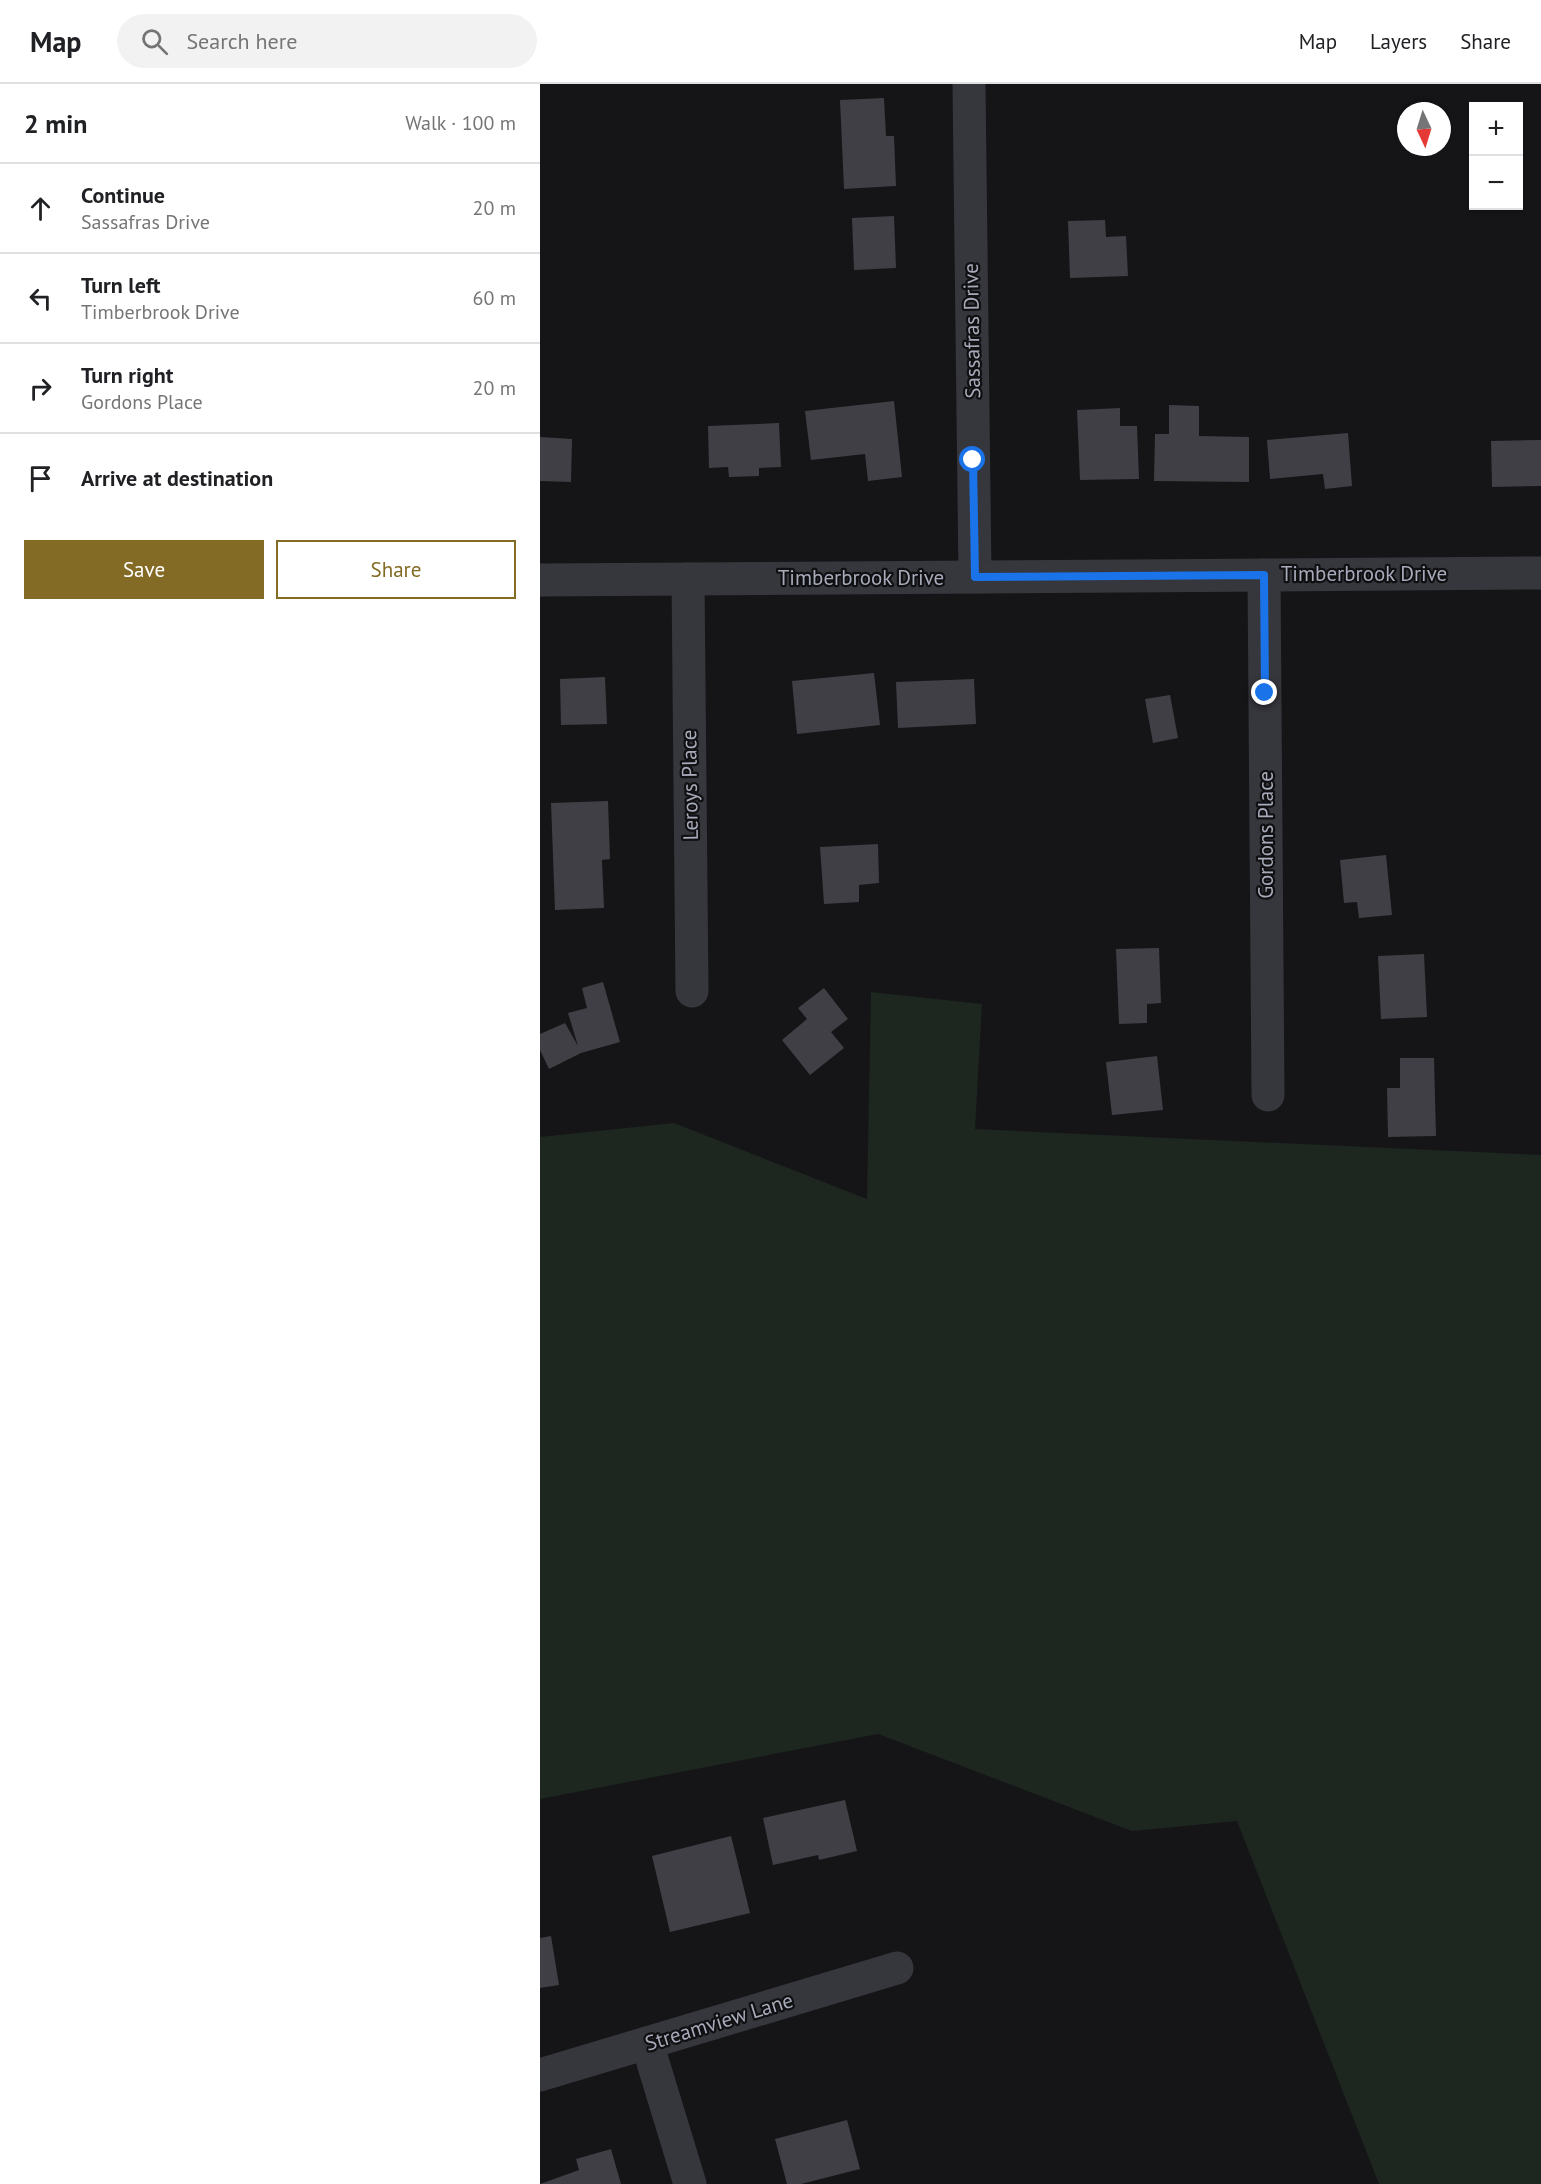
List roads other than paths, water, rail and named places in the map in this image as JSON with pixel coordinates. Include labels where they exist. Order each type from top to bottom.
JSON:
[{"type":"street","name":"Sassafras Drive","points":[[969,84],[975,577]]},
{"type":"street","name":"Timberbrook Drive","points":[[540,580],[1541,573]]},
{"type":"street","name":"Gordons Place","points":[[1264,575],[1268,1095]]},
{"type":"street","name":"Leroys Place","points":[[688,579],[692,990]]},
{"type":"street","name":"Streamview Lane","points":[[540,2075],[897,1968]]},
{"type":"street","points":[[647,2043],[690,2184]]}]
